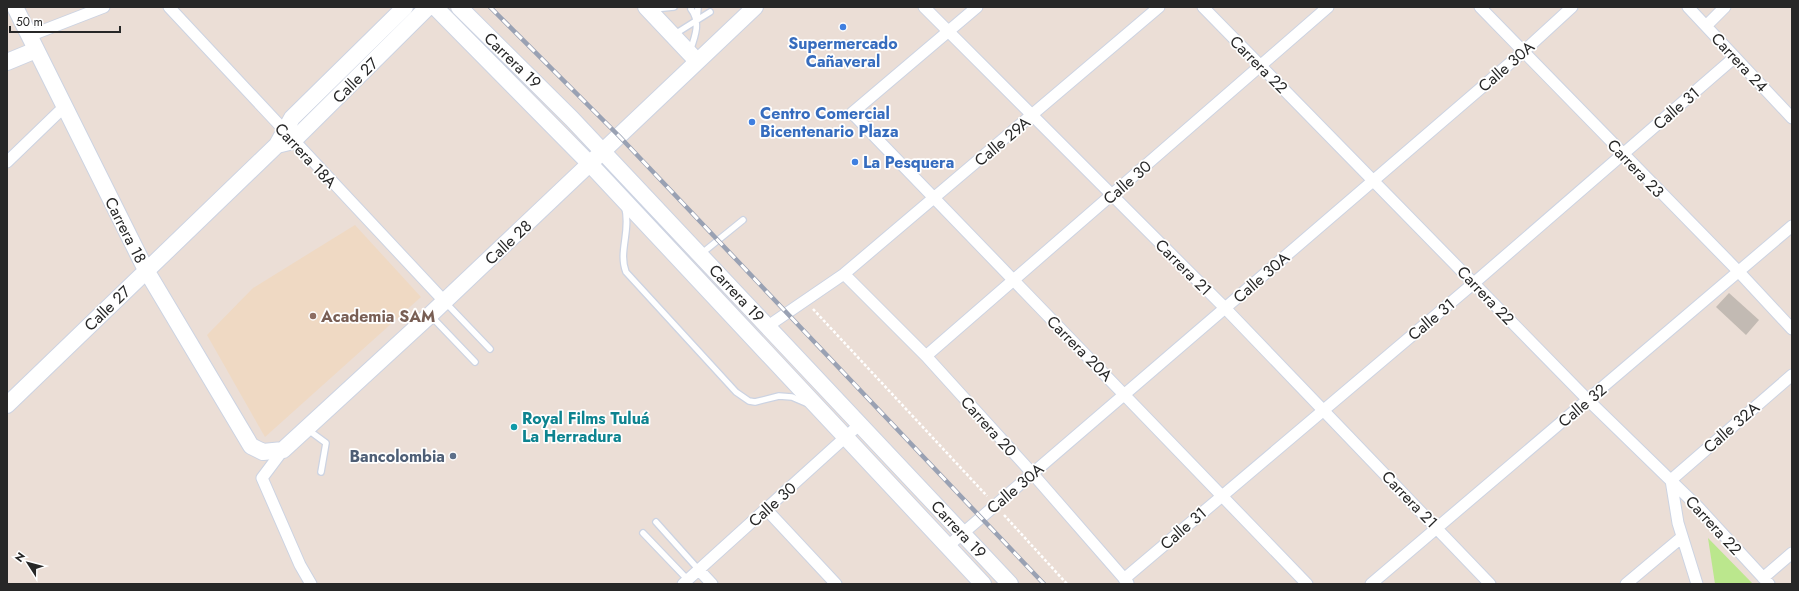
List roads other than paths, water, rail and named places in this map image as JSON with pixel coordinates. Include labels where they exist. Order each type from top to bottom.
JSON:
[{"type":"main road","name":"Carrera 18","points":[[15,7],[146,270],[251,446],[262,452],[283,450]]},
{"type":"main road","name":"Calle 27","points":[[285,139],[292,118],[405,7]]},
{"type":"main road","name":"Calle 27","points":[[7,405],[146,270],[428,7]]},
{"type":"main road","name":"Carrera 19","points":[[435,7],[620,195],[983,584]]},
{"type":"main road","name":"Carrera 19","points":[[459,7],[563,109],[1010,584]]},
{"type":"main road","name":"Calle 28","points":[[283,450],[430,316],[603,152],[693,57],[755,7]]},
{"type":"main road","points":[[647,8],[693,57]]},
{"type":"main road","points":[[7,62],[33,43]]},
{"type":"street","points":[[33,43],[104,7]]},
{"type":"street","name":"Carrera 18A","points":[[168,7],[285,139],[445,302]]},
{"type":"street","name":"Carrera 21","points":[[924,7],[1225,308],[1324,409],[1490,584]]},
{"type":"street","points":[[948,32],[977,7]]},
{"type":"street","name":"Calle 29A","points":[[768,326],[844,274],[1159,7]]},
{"type":"street","name":"Carrera 22","points":[[1203,7],[1588,400],[1670,480],[1766,581]]},
{"type":"street","name":"Calle 30","points":[[926,356],[1328,7]]},
{"type":"street","name":"Carrera 23","points":[[1480,7],[1739,272],[1792,329]]},
{"type":"street","name":"Calle 30A","points":[[948,546],[962,532],[1523,52],[1572,7]]},
{"type":"street","name":"Carrera 24","points":[[1688,7],[1792,118]]},
{"type":"street","points":[[1706,26],[1725,7]]},
{"type":"street","name":"Carrera 20A","points":[[948,32],[852,113],[1307,584]]},
{"type":"street","name":"Calle 31","points":[[1126,582],[1221,496],[1474,283],[1735,57]]},
{"type":"street","points":[[7,162],[64,107]]},
{"type":"street","name":"Calle 32","points":[[1371,584],[1792,226]]},
{"type":"street","name":"Carrera 20","points":[[844,274],[926,356],[1032,473],[1126,582]]},
{"type":"street","name":"Calle 32A","points":[[1670,480],[1792,375]]},
{"type":"street","name":"Calle 30","points":[[685,582],[860,424]]},
{"type":"street","points":[[283,450],[262,478],[300,565],[306,584]]},
{"type":"street","points":[[1670,480],[1678,523],[1697,584]]},
{"type":"street","points":[[766,509],[836,584]]},
{"type":"street","points":[[1626,584],[1682,537]]},
{"type":"street","points":[[1766,581],[1792,553]]},
{"type":"street","points":[[300,565],[311,584]]},
{"type":"street","points":[[699,570],[712,584]]},
{"type":"lane","points":[[647,8],[674,7]]},
{"type":"lane","points":[[693,57],[698,7]]},
{"type":"lane","points":[[691,9],[697,20]]},
{"type":"lane","points":[[673,35],[710,12]]},
{"type":"lane","points":[[620,195],[626,209],[628,229],[622,264],[626,272],[736,392],[749,401],[755,402],[779,396],[792,397],[802,400],[827,416]]},
{"type":"lane","points":[[701,255],[743,220]]},
{"type":"lane","points":[[445,302],[490,349]]},
{"type":"lane","points":[[430,316],[476,362]]},
{"type":"lane","points":[[307,428],[326,443],[321,472]]},
{"type":"lane","points":[[656,522],[699,570]]},
{"type":"lane","points":[[643,533],[685,582]]},
{"type":"railway","points":[[490,7],[619,136],[1044,584]]},
{"type":"place","name":"Supermercado Cañaveral","points":[[843,27]]},
{"type":"place","name":"Centro Comercial Bicentenario Plaza","points":[[752,122]]},
{"type":"place","name":"La Pesquera","points":[[855,162]]},
{"type":"place","name":"Academia SAM","points":[[313,316]]},
{"type":"place","name":"Royal Films Tuluá La Herradura","points":[[514,427]]},
{"type":"place","name":"Bancolombia","points":[[453,456]]}]
